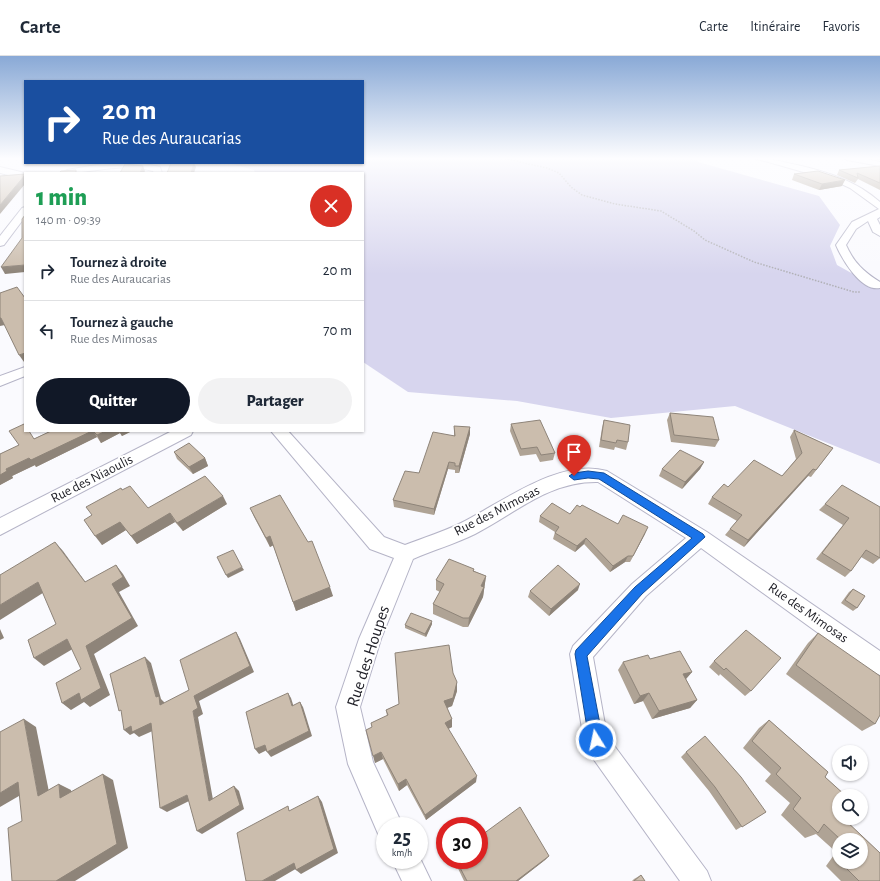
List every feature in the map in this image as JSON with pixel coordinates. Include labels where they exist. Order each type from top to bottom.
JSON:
[{"type":"street","points":[[870,196],[880,207]]},
{"type":"street","points":[[0,242],[24,211]]},
{"type":"street","points":[[876,285],[858,274],[850,264],[842,245],[848,232],[862,220],[876,215],[877,230],[880,233]]},
{"type":"street","points":[[0,380],[24,371]]},
{"type":"street","name":"Rue des Niaoulis","points":[[0,527],[183,432]]},
{"type":"street","points":[[280,432],[377,543],[405,554]]},
{"type":"street","name":"Rue des Mimosas","points":[[405,554],[475,525],[499,510],[547,485],[574,476],[588,474],[601,476],[700,537],[880,664]]},
{"type":"street","points":[[697,881],[596,740],[580,654],[638,590],[700,537]]},
{"type":"street","name":"Rue des Houpes","points":[[385,817],[361,764],[348,707],[370,639],[405,554]]},
{"type":"street","points":[[411,869],[417,881]]},
{"type":"path","points":[[587,196],[614,204],[661,211],[694,231],[705,240],[754,262],[854,292]]},
{"type":"shaded area","points":[[364,196],[819,196],[840,225],[830,246],[837,265],[880,289],[880,464],[735,406],[611,418],[517,401],[408,392],[364,363]]},
{"type":"building","points":[[0,196],[7,196],[0,205]]},
{"type":"building","points":[[24,216],[24,265],[1,267],[22,238],[22,219]]},
{"type":"building","points":[[17,287],[24,297],[24,353],[19,355],[0,318],[0,293]]},
{"type":"building","points":[[670,413],[713,417],[719,440],[674,435]]},
{"type":"building","points":[[540,420],[555,453],[541,455],[537,447],[521,449],[511,424]]},
{"type":"building","points":[[604,420],[630,425],[628,442],[617,440],[616,443],[601,440]]},
{"type":"building","points":[[24,424],[24,432],[30,432],[34,439],[49,432],[90,432],[31,460],[29,458],[6,469],[7,471],[0,475],[0,454],[19,445],[9,431]]},
{"type":"building","points":[[454,426],[470,427],[459,466],[455,466],[455,463],[449,462],[434,509],[393,500],[405,471],[419,473],[433,432],[455,436]]},
{"type":"building","points":[[794,430],[833,448],[816,470],[813,469],[748,540],[730,529],[742,515],[712,497],[724,484],[728,487],[754,460],[782,476],[802,453]]},
{"type":"building","points":[[94,432],[104,432],[97,435]]},
{"type":"building","points":[[189,443],[205,458],[189,467],[174,452]]},
{"type":"building","points":[[680,450],[704,462],[685,482],[662,469]]},
{"type":"building","points":[[205,476],[223,496],[177,523],[170,513],[131,536],[120,522],[95,536],[84,520],[92,515],[86,507],[121,488],[122,490],[130,486],[148,508]]},
{"type":"building","points":[[842,485],[880,507],[880,558],[866,550],[851,571],[822,553],[849,518],[825,504]]},
{"type":"building","points":[[280,495],[308,542],[312,541],[330,587],[293,602],[270,536],[266,538],[250,508]]},
{"type":"building","points":[[552,503],[570,514],[577,505],[580,507],[582,505],[618,524],[623,515],[648,527],[633,556],[628,556],[613,566],[586,538],[577,546],[555,533],[559,527],[540,516]]},
{"type":"building","points":[[55,542],[85,582],[116,565],[123,577],[112,584],[132,618],[86,646],[101,688],[81,700],[79,693],[62,703],[56,683],[81,669],[67,639],[34,658],[28,640],[56,624],[38,582],[0,605],[0,575]]},
{"type":"building","points":[[233,550],[242,567],[226,575],[217,557]]},
{"type":"building","points":[[449,559],[474,569],[473,571],[486,576],[481,586],[484,587],[469,618],[463,618],[433,604],[444,584],[436,580]]},
{"type":"building","points":[[558,565],[580,584],[551,609],[530,591]]},
{"type":"building","points":[[853,589],[865,596],[857,608],[845,600]]},
{"type":"building","points":[[411,613],[432,621],[425,634],[405,625]]},
{"type":"building","points":[[746,630],[781,658],[751,691],[726,668],[724,670],[714,661]]},
{"type":"building","points":[[236,632],[250,666],[194,696],[198,708],[193,711],[209,801],[234,786],[240,805],[197,831],[187,795],[160,808],[151,723],[132,732],[131,726],[124,730],[121,710],[119,711],[110,674],[145,657],[156,697],[159,696],[160,705],[189,690],[180,660]]},
{"type":"building","points":[[818,633],[880,676],[880,715],[875,724],[796,665]]},
{"type":"building","points":[[449,645],[453,673],[457,682],[453,698],[444,701],[452,719],[445,723],[477,776],[425,815],[406,779],[398,784],[381,752],[373,756],[366,730],[372,727],[371,723],[388,715],[386,710],[399,704],[395,653]]},
{"type":"building","points":[[680,651],[692,672],[683,674],[697,700],[659,711],[649,693],[640,696],[623,662],[648,655],[650,659]]},
{"type":"building","points":[[288,693],[292,706],[300,702],[309,731],[267,752],[265,745],[255,749],[246,712]]},
{"type":"building","points":[[24,719],[38,796],[59,784],[60,798],[103,774],[117,844],[56,881],[12,881],[8,828],[22,821],[18,782],[0,793],[0,732]]},
{"type":"building","points":[[769,720],[828,772],[825,777],[838,789],[832,789],[832,825],[850,825],[859,833],[834,833],[824,824],[818,833],[793,809],[801,798],[776,774],[781,768],[752,741]]},
{"type":"building","points":[[705,736],[741,777],[766,812],[742,827],[715,787],[686,752]]},
{"type":"building","points":[[318,796],[334,849],[296,870],[294,863],[262,881],[246,881],[237,833],[288,806],[289,811]]},
{"type":"building","points":[[520,807],[549,856],[516,881],[467,881],[461,869],[488,869],[488,830]]},
{"type":"building","points":[[868,842],[880,853],[880,881],[859,881],[847,869],[868,869]]},
{"type":"building","points":[[641,875],[645,881],[634,881]]},
{"type":"route","points":[[574,476],[588,474],[601,476],[700,537],[638,590],[580,654],[596,740]]}]
